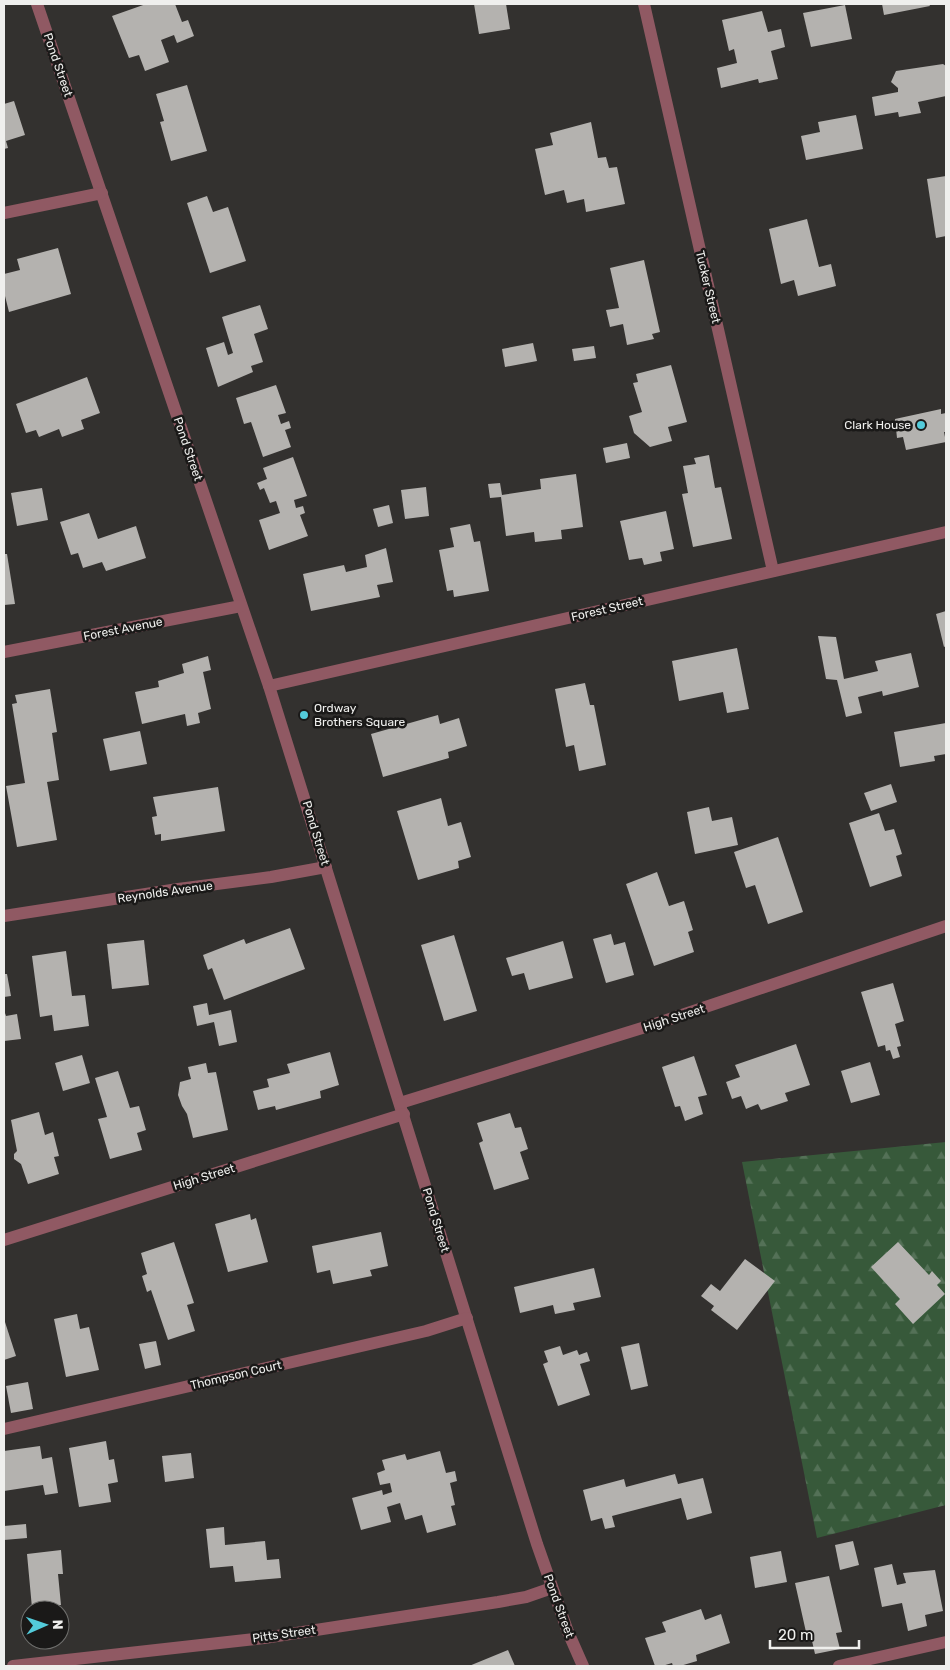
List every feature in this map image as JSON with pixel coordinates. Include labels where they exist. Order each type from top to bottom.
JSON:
[{"type":"street","name":"Pond Street","points":[[37,4],[269,686],[552,1588],[583,1666]]},
{"type":"street","name":"Tucker Street","points":[[644,4],[774,571]]},
{"type":"street","points":[[4,213],[102,193]]},
{"type":"street","name":"Forest Street","points":[[269,686],[946,532]]},
{"type":"street","name":"Forest Avenue","points":[[4,652],[241,606]]},
{"type":"street","name":"Reynolds Avenue","points":[[4,916],[178,889],[271,877],[326,867]]},
{"type":"street","name":"High Street","points":[[4,1240],[946,926]]},
{"type":"street","name":"Thompson Court","points":[[4,1429],[426,1331],[467,1318]]},
{"type":"street","name":"Pitts Street","points":[[12,1666],[264,1638],[498,1602],[526,1597],[552,1588]]},
{"type":"street","points":[[840,1666],[946,1642]]},
{"type":"green space","points":[[946,1142],[946,1505],[817,1538],[742,1162]]},
{"type":"building","points":[[146,4],[175,4],[182,22],[188,20],[194,36],[177,43],[174,35],[161,40],[169,62],[145,71],[139,55],[129,58],[112,16]]},
{"type":"building","points":[[474,4],[506,4],[510,29],[479,34]]},
{"type":"building","points":[[882,4],[929,4],[930,6],[884,15]]},
{"type":"building","points":[[845,5],[852,39],[811,47],[803,13]]},
{"type":"building","points":[[762,11],[768,32],[781,29],[785,47],[771,51],[778,79],[759,83],[758,79],[721,88],[717,68],[737,63],[734,49],[729,51],[722,20]]},
{"type":"building","points":[[943,64],[946,66],[946,96],[918,102],[921,113],[899,117],[898,112],[875,116],[872,97],[898,92],[898,88],[891,82],[896,71]]},
{"type":"building","points":[[187,85],[207,151],[171,161],[160,122],[164,121],[156,94]]},
{"type":"building","points":[[14,101],[25,135],[6,141],[8,148],[4,149],[4,104]]},
{"type":"building","points":[[856,115],[863,149],[806,160],[801,136],[820,132],[818,122]]},
{"type":"building","points":[[591,122],[598,158],[606,157],[609,168],[617,167],[625,204],[586,212],[584,199],[567,203],[564,190],[545,195],[535,149],[553,145],[550,133]]},
{"type":"building","points":[[946,176],[946,236],[936,238],[927,179]]},
{"type":"building","points":[[207,196],[213,212],[228,207],[246,261],[210,273],[187,203]]},
{"type":"building","points":[[807,219],[819,267],[831,264],[836,286],[798,296],[794,280],[781,284],[769,229]]},
{"type":"building","points":[[58,248],[71,294],[9,312],[4,292],[4,274],[20,270],[17,259]]},
{"type":"building","points":[[644,260],[660,332],[652,334],[654,339],[627,345],[623,324],[610,327],[606,310],[619,308],[610,268]]},
{"type":"building","points":[[260,305],[268,329],[254,334],[263,362],[251,366],[253,372],[218,387],[206,348],[224,342],[228,355],[233,353],[222,317]]},
{"type":"building","points":[[533,343],[537,361],[505,367],[502,349]]},
{"type":"building","points":[[594,346],[596,358],[574,361],[572,349]]},
{"type":"building","points":[[671,365],[687,422],[668,427],[672,441],[650,447],[634,433],[629,416],[642,412],[633,383],[638,382],[636,374]]},
{"type":"building","points":[[87,377],[100,413],[81,420],[84,429],[62,437],[59,429],[39,437],[36,430],[26,433],[16,404]]},
{"type":"building","points":[[276,385],[286,413],[278,415],[281,424],[289,421],[291,428],[285,430],[291,447],[263,457],[251,422],[244,424],[236,398]]},
{"type":"building","name":"Clark House","points":[[941,409],[941,414],[946,413],[946,432],[944,432],[946,442],[906,450],[903,437],[897,438],[895,419]]},
{"type":"building","points":[[627,443],[630,458],[606,463],[603,448]]},
{"type":"building","points":[[709,455],[715,488],[721,487],[732,539],[693,547],[682,494],[688,493],[683,466],[696,464],[694,458]]},
{"type":"building","points":[[293,457],[307,496],[294,500],[296,508],[303,506],[305,513],[300,515],[308,536],[269,550],[259,520],[280,513],[276,501],[270,503],[264,488],[260,490],[257,483],[267,479],[263,468]]},
{"type":"building","points":[[576,474],[583,527],[561,530],[562,539],[535,542],[534,532],[506,536],[501,497],[490,498],[488,484],[500,483],[502,495],[541,489],[540,479]]},
{"type":"building","points":[[426,487],[429,516],[405,519],[401,490]]},
{"type":"building","points":[[42,488],[48,520],[17,526],[11,493]]},
{"type":"building","points":[[389,505],[393,523],[378,527],[373,509]]},
{"type":"building","points":[[666,511],[674,549],[660,552],[662,561],[644,565],[642,558],[629,560],[620,521]]},
{"type":"building","points":[[89,513],[98,539],[136,526],[146,558],[106,571],[102,562],[83,568],[78,553],[71,555],[60,522]]},
{"type":"building","points":[[470,524],[474,542],[480,541],[489,591],[454,597],[453,590],[447,591],[439,550],[454,547],[450,528]]},
{"type":"building","points":[[386,548],[393,582],[377,585],[380,597],[311,611],[303,574],[344,565],[346,572],[367,567],[365,555]]},
{"type":"building","points":[[4,554],[7,554],[15,604],[4,605]]},
{"type":"building","points":[[946,611],[946,646],[944,647],[936,614]]},
{"type":"building","points":[[818,636],[836,637],[844,679],[878,671],[875,661],[911,653],[919,687],[883,696],[882,691],[858,697],[862,713],[846,717],[837,680],[826,679]]},
{"type":"building","points":[[737,648],[749,709],[727,713],[723,692],[679,701],[672,661]]},
{"type":"building","points":[[208,656],[211,670],[203,672],[211,709],[198,713],[200,723],[187,726],[185,714],[142,724],[135,692],[159,687],[158,681],[184,673],[182,664]]},
{"type":"building","points":[[585,683],[590,705],[594,705],[606,765],[579,771],[574,745],[566,747],[555,689]]},
{"type":"building","points":[[50,689],[57,732],[52,733],[59,780],[47,782],[57,840],[17,847],[6,786],[25,783],[12,704],[17,703],[15,695]]},
{"type":"building","points":[[438,715],[440,724],[459,718],[467,746],[448,752],[449,758],[383,777],[371,734]]},
{"type":"building","points":[[946,723],[946,754],[934,756],[935,761],[900,767],[894,732]]},
{"type":"building","points":[[140,731],[147,764],[110,771],[103,739]]},
{"type":"building","points":[[891,784],[897,802],[871,811],[864,793]]},
{"type":"building","points":[[218,787],[225,831],[161,841],[161,834],[155,835],[152,817],[157,816],[153,797]]},
{"type":"building","points":[[441,798],[448,826],[461,822],[471,857],[458,861],[459,868],[418,880],[397,811]]},
{"type":"building","points":[[709,807],[712,821],[732,817],[738,845],[695,854],[687,812]]},
{"type":"building","points":[[879,813],[885,831],[894,829],[902,854],[896,856],[902,876],[870,887],[849,823]]},
{"type":"building","points":[[778,837],[803,912],[768,924],[755,885],[746,888],[734,852]]},
{"type":"building","points":[[657,872],[669,906],[684,901],[693,930],[688,932],[694,952],[654,966],[626,884]]},
{"type":"building","points":[[290,928],[305,969],[224,1000],[212,968],[208,970],[203,955],[244,939],[246,944]]},
{"type":"building","points":[[611,934],[614,945],[625,942],[634,975],[606,983],[593,939]]},
{"type":"building","points":[[454,935],[477,1011],[444,1021],[421,945]]},
{"type":"building","points":[[144,940],[149,985],[112,989],[107,944]]},
{"type":"building","points":[[563,941],[573,978],[529,990],[524,973],[512,976],[506,958]]},
{"type":"building","points":[[66,951],[72,996],[85,995],[89,1026],[54,1031],[52,1015],[40,1017],[32,956]]},
{"type":"building","points":[[4,974],[7,974],[11,996],[4,997]]},
{"type":"building","points":[[893,983],[904,1021],[895,1024],[901,1046],[897,1047],[900,1057],[893,1059],[890,1050],[886,1051],[885,1045],[878,1047],[861,992]]},
{"type":"building","points":[[207,1003],[209,1015],[231,1010],[237,1042],[219,1046],[214,1022],[197,1026],[193,1006]]},
{"type":"building","points":[[4,1010],[6,1016],[17,1014],[21,1039],[4,1041]]},
{"type":"building","points":[[796,1044],[810,1085],[785,1093],[788,1101],[761,1110],[758,1104],[746,1109],[741,1096],[732,1099],[726,1082],[740,1077],[735,1065]]},
{"type":"building","points":[[330,1052],[339,1085],[320,1091],[321,1098],[276,1110],[275,1106],[258,1110],[253,1091],[269,1087],[267,1079],[290,1073],[287,1064]]},
{"type":"building","points":[[82,1055],[90,1083],[63,1091],[55,1063]]},
{"type":"building","points":[[694,1056],[707,1095],[698,1097],[703,1114],[685,1121],[680,1106],[675,1107],[662,1067]]},
{"type":"building","points":[[870,1062],[880,1095],[851,1103],[841,1071]]},
{"type":"building","points":[[206,1063],[208,1073],[216,1072],[228,1130],[193,1138],[187,1114],[178,1095],[180,1082],[191,1079],[188,1067]]},
{"type":"building","points":[[118,1071],[130,1108],[139,1106],[146,1130],[137,1133],[142,1150],[110,1159],[98,1119],[107,1117],[95,1078]]},
{"type":"building","points":[[39,1112],[45,1135],[53,1132],[59,1156],[54,1157],[59,1174],[28,1184],[21,1164],[14,1159],[14,1154],[17,1151],[11,1120]]},
{"type":"building","points":[[510,1113],[515,1128],[521,1127],[528,1149],[520,1152],[529,1179],[494,1190],[479,1143],[483,1141],[477,1123]]},
{"type":"building","points":[[250,1214],[251,1220],[256,1218],[268,1262],[228,1272],[215,1224]]},
{"type":"building","points":[[381,1232],[388,1266],[370,1270],[372,1276],[333,1284],[330,1270],[317,1273],[312,1246]]},
{"type":"building","points":[[174,1242],[194,1303],[187,1305],[195,1331],[168,1340],[151,1290],[147,1292],[142,1276],[147,1274],[141,1253]]},
{"type":"building","points":[[898,1242],[929,1275],[932,1271],[941,1281],[937,1285],[945,1294],[913,1324],[895,1304],[900,1299],[871,1267]]},
{"type":"building","points":[[745,1259],[775,1281],[737,1330],[711,1310],[714,1306],[701,1296],[711,1284],[720,1291]]},
{"type":"building","points":[[594,1268],[601,1297],[573,1303],[575,1310],[555,1314],[553,1305],[520,1313],[514,1287]]},
{"type":"building","points":[[77,1314],[80,1329],[89,1327],[99,1370],[66,1377],[54,1319]]},
{"type":"building","points":[[4,1319],[16,1356],[4,1360]]},
{"type":"building","points":[[156,1341],[161,1365],[145,1369],[139,1344]]},
{"type":"building","points":[[639,1343],[648,1386],[631,1390],[621,1347]]},
{"type":"building","points":[[560,1346],[563,1355],[577,1350],[579,1355],[587,1352],[590,1361],[580,1364],[590,1395],[558,1406],[543,1364],[548,1362],[544,1351]]},
{"type":"building","points":[[28,1382],[33,1409],[11,1413],[6,1386]]},
{"type":"building","points":[[106,1441],[109,1460],[114,1459],[118,1482],[108,1484],[111,1502],[79,1507],[69,1448]]},
{"type":"building","points":[[40,1446],[42,1459],[52,1457],[58,1493],[45,1495],[43,1485],[4,1491],[4,1451]]},
{"type":"building","points":[[440,1451],[446,1473],[455,1471],[457,1481],[450,1483],[455,1505],[451,1506],[456,1525],[427,1533],[422,1515],[405,1520],[400,1503],[387,1507],[391,1522],[361,1530],[352,1498],[382,1490],[383,1495],[392,1492],[390,1483],[380,1485],[377,1473],[385,1470],[382,1460],[405,1454],[407,1460]]},
{"type":"building","points":[[191,1453],[194,1478],[165,1482],[162,1456]]},
{"type":"building","points":[[675,1474],[678,1484],[703,1478],[712,1513],[687,1520],[681,1498],[612,1516],[615,1527],[605,1529],[602,1518],[591,1521],[583,1490],[624,1479],[626,1487]]},
{"type":"building","points":[[26,1524],[27,1538],[4,1540],[4,1526]]},
{"type":"building","points":[[224,1527],[225,1545],[265,1541],[267,1560],[279,1559],[281,1578],[235,1582],[233,1566],[210,1568],[206,1529]]},
{"type":"building","points":[[853,1541],[859,1565],[840,1570],[835,1545]]},
{"type":"building","points":[[61,1550],[63,1574],[58,1574],[61,1600],[31,1600],[27,1554]]},
{"type":"building","points":[[781,1551],[787,1582],[755,1588],[750,1557]]},
{"type":"building","points":[[892,1564],[897,1585],[906,1583],[903,1573],[935,1570],[943,1611],[925,1615],[927,1626],[908,1631],[902,1603],[882,1607],[874,1568]]},
{"type":"building","points":[[829,1576],[842,1632],[836,1633],[840,1649],[815,1654],[812,1641],[808,1641],[795,1583]]},
{"type":"building","points":[[701,1609],[705,1620],[721,1614],[730,1643],[696,1655],[697,1661],[680,1666],[673,1666],[672,1663],[655,1666],[645,1638],[666,1632],[662,1622]]},
{"type":"building","points":[[508,1650],[515,1666],[469,1666]]},
{"type":"place","name":"Clark House","points":[[921,425]]},
{"type":"place","name":"Ordway Brothers Square","points":[[304,715]]}]
